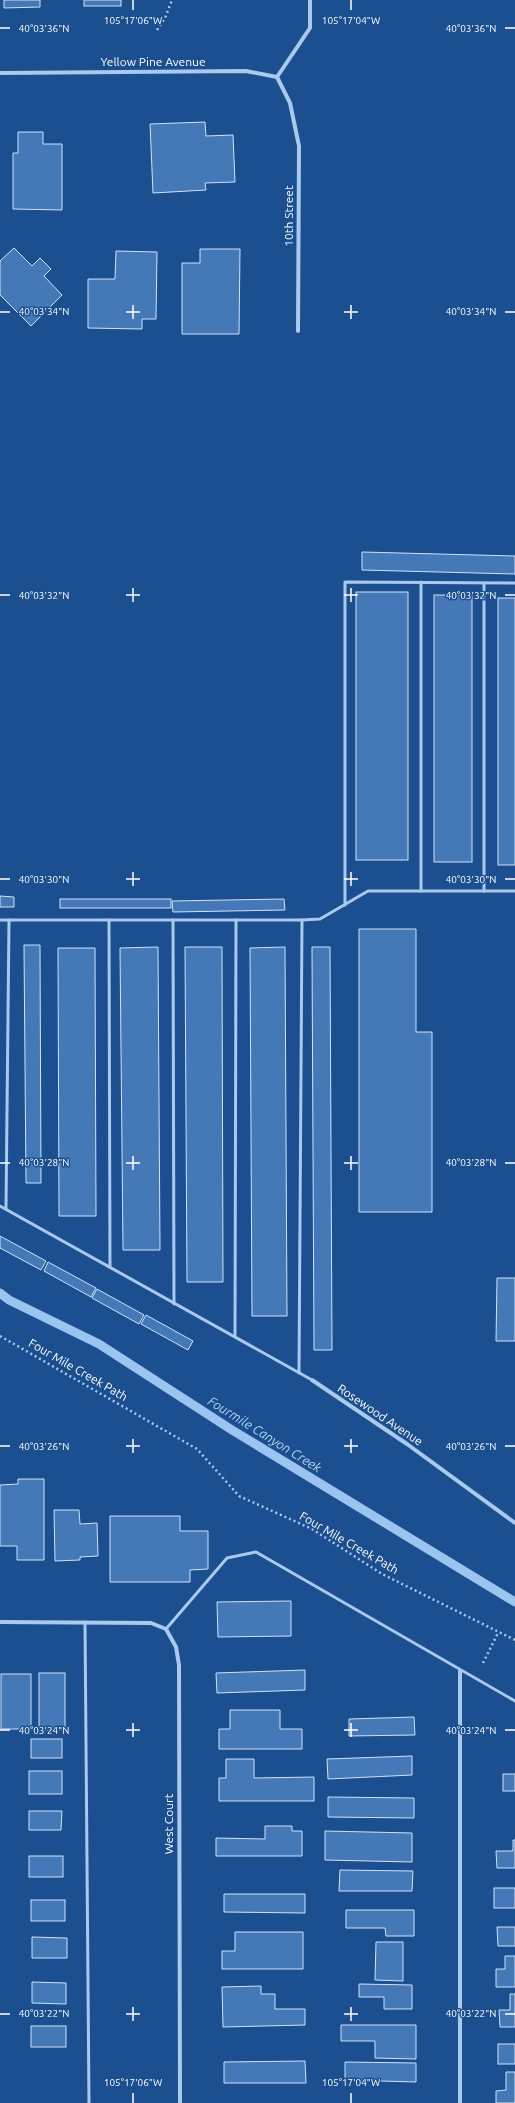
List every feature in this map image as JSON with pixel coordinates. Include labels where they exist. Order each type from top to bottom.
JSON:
[{"type":"street","points":[[277,77],[310,28],[310,0]]},
{"type":"street","name":"Yellow Pine Avenue","points":[[0,73],[246,71],[277,77]]},
{"type":"street","name":"10th Street","points":[[277,77],[290,103],[299,146],[298,331]]},
{"type":"street","name":"Rosewood Avenue","points":[[312,1380],[407,1444],[515,1523]]},
{"type":"street","points":[[0,1622],[152,1623],[166,1629]]},
{"type":"street","name":"West Court","points":[[166,1629],[176,1647],[179,1665],[180,2103]]},
{"type":"street","points":[[460,1671],[460,2103]]},
{"type":"lane","points":[[345,905],[345,582],[515,583]]},
{"type":"lane","points":[[421,582],[421,892]]},
{"type":"lane","points":[[484,583],[484,892]]},
{"type":"lane","points":[[0,920],[302,920],[320,919],[368,892],[515,892]]},
{"type":"lane","points":[[6,1209],[10,920]]},
{"type":"lane","points":[[109,920],[110,1267]]},
{"type":"lane","points":[[173,920],[174,1304]]},
{"type":"lane","points":[[235,1337],[236,920]]},
{"type":"lane","points":[[299,1373],[302,920]]},
{"type":"lane","points":[[0,1206],[312,1380]]},
{"type":"lane","points":[[166,1629],[227,1558],[256,1552],[460,1671],[515,1701]]},
{"type":"lane","points":[[85,1622],[89,2103]]},
{"type":"path","points":[[157,30],[165,18],[172,0]]},
{"type":"path","name":"Four Mile Creek Path","points":[[0,1336],[197,1449],[239,1496],[312,1529],[382,1574],[498,1633],[515,1640]]},
{"type":"path","points":[[474,1678],[498,1633]]},
{"type":"building","points":[[4,0],[40,0],[40,7],[4,8]]},
{"type":"building","points":[[84,0],[121,0],[121,6],[84,6]]},
{"type":"building","points":[[205,122],[206,136],[233,135],[235,182],[205,183],[206,190],[153,193],[150,124]]},
{"type":"building","points":[[18,132],[43,132],[43,144],[62,144],[62,210],[13,209],[13,153],[18,153]]},
{"type":"building","points":[[14,248],[32,266],[40,258],[51,269],[44,276],[62,295],[31,326],[0,295],[0,261]]},
{"type":"building","points":[[200,249],[240,249],[239,334],[182,334],[182,263],[200,263]]},
{"type":"building","points":[[116,251],[157,252],[156,319],[142,319],[142,329],[88,328],[88,279],[115,279]]},
{"type":"building","points":[[362,552],[515,556],[515,574],[362,570]]},
{"type":"building","points":[[356,592],[408,592],[408,860],[356,860]]},
{"type":"building","points":[[434,595],[472,595],[472,862],[434,862]]},
{"type":"building","points":[[498,598],[515,598],[515,865],[498,865]]},
{"type":"building","points":[[0,896],[14,897],[14,907],[0,907]]},
{"type":"building","points":[[60,899],[171,899],[171,908],[60,908]]},
{"type":"building","points":[[284,899],[285,910],[173,912],[172,901]]},
{"type":"building","points":[[359,929],[416,929],[416,1032],[432,1032],[432,1212],[359,1212]]},
{"type":"building","points":[[24,945],[40,945],[41,1183],[26,1183]]},
{"type":"building","points":[[158,947],[160,1250],[123,1250],[120,948]]},
{"type":"building","points":[[185,947],[222,947],[223,1282],[187,1282]]},
{"type":"building","points":[[285,947],[287,1316],[252,1316],[250,948]]},
{"type":"building","points":[[312,947],[330,947],[332,1350],[314,1350]]},
{"type":"building","points":[[58,948],[95,948],[96,1216],[59,1216]]},
{"type":"building","points":[[0,1236],[46,1261],[41,1270],[0,1248]]},
{"type":"building","points":[[48,1262],[96,1288],[91,1297],[44,1271]]},
{"type":"building","points":[[497,1278],[515,1278],[515,1341],[496,1341]]},
{"type":"building","points":[[97,1289],[144,1315],[139,1324],[92,1298]]},
{"type":"building","points":[[146,1315],[193,1341],[188,1350],[141,1324]]},
{"type":"building","points":[[18,1479],[44,1479],[44,1560],[17,1560],[17,1546],[0,1546],[0,1485],[18,1484]]},
{"type":"building","points":[[54,1510],[79,1510],[80,1524],[97,1523],[98,1556],[80,1557],[80,1560],[55,1561]]},
{"type":"building","points":[[110,1516],[180,1516],[180,1531],[208,1531],[208,1569],[190,1570],[190,1582],[110,1582]]},
{"type":"building","points":[[291,1601],[291,1636],[218,1637],[217,1602]]},
{"type":"building","points":[[305,1670],[305,1690],[217,1693],[216,1673]]},
{"type":"building","points":[[39,1673],[65,1673],[65,1730],[39,1730]]},
{"type":"building","points":[[1,1674],[31,1674],[31,1729],[1,1729]]},
{"type":"building","points":[[230,1710],[280,1710],[280,1729],[302,1729],[302,1749],[219,1749],[219,1729],[230,1729]]},
{"type":"building","points":[[414,1717],[415,1735],[349,1736],[349,1719]]},
{"type":"building","points":[[31,1739],[62,1739],[62,1758],[31,1758]]},
{"type":"building","points":[[412,1756],[412,1775],[328,1779],[327,1759]]},
{"type":"building","points":[[226,1759],[254,1759],[254,1778],[314,1777],[314,1801],[219,1801],[219,1778],[226,1778]]},
{"type":"building","points":[[29,1771],[62,1771],[62,1794],[29,1794]]},
{"type":"building","points":[[503,1774],[515,1774],[515,1791],[503,1791]]},
{"type":"building","points":[[328,1797],[414,1798],[414,1818],[328,1817]]},
{"type":"building","points":[[29,1811],[62,1811],[61,1830],[29,1830]]},
{"type":"building","points":[[265,1826],[292,1826],[292,1831],[302,1831],[302,1856],[216,1856],[216,1838],[265,1839]]},
{"type":"building","points":[[325,1831],[412,1833],[412,1862],[325,1860]]},
{"type":"building","points":[[513,1840],[515,1840],[515,1868],[497,1868],[496,1851],[513,1851]]},
{"type":"building","points":[[29,1856],[63,1856],[63,1877],[29,1877]]},
{"type":"building","points":[[340,1870],[413,1871],[412,1891],[339,1891]]},
{"type":"building","points":[[494,1888],[515,1888],[515,1908],[494,1908]]},
{"type":"building","points":[[224,1894],[305,1894],[305,1913],[224,1912]]},
{"type":"building","points":[[31,1900],[65,1900],[65,1921],[31,1921]]},
{"type":"building","points":[[346,1910],[414,1910],[414,1936],[386,1936],[385,1928],[346,1928]]},
{"type":"building","points":[[497,1927],[515,1927],[515,1946],[498,1946]]},
{"type":"building","points":[[235,1932],[303,1932],[303,1969],[222,1969],[222,1951],[235,1951]]},
{"type":"building","points":[[32,1937],[67,1938],[67,1958],[32,1958]]},
{"type":"building","points":[[376,1942],[403,1942],[403,1981],[375,1980]]},
{"type":"building","points":[[505,1956],[515,1956],[515,1987],[496,1987],[496,1969],[505,1969]]},
{"type":"building","points":[[32,1982],[66,1983],[66,2004],[32,2003]]},
{"type":"building","points":[[359,1984],[412,1985],[412,2009],[384,2009],[384,1997],[359,1997]]},
{"type":"building","points":[[261,1986],[261,1994],[275,1994],[275,2009],[305,2009],[305,2025],[223,2027],[222,1987]]},
{"type":"building","points":[[510,1994],[515,1994],[515,2027],[500,2027],[499,2010],[510,2010]]},
{"type":"building","points":[[341,2025],[416,2025],[416,2059],[375,2058],[375,2041],[341,2041]]},
{"type":"building","points":[[31,2026],[66,2026],[66,2047],[31,2047]]},
{"type":"building","points":[[498,2044],[515,2044],[515,2064],[498,2064]]},
{"type":"building","points":[[305,2061],[306,2083],[224,2083],[224,2062]]},
{"type":"building","points":[[345,2062],[416,2063],[416,2082],[345,2080]]},
{"type":"building","points":[[506,2072],[515,2072],[515,2103],[496,2103],[496,2091],[506,2090]]},
{"type":"waterway","name":"Fourmile Canyon Creek","points":[[0,1293],[9,1300],[99,1344],[232,1430],[515,1602]]}]
